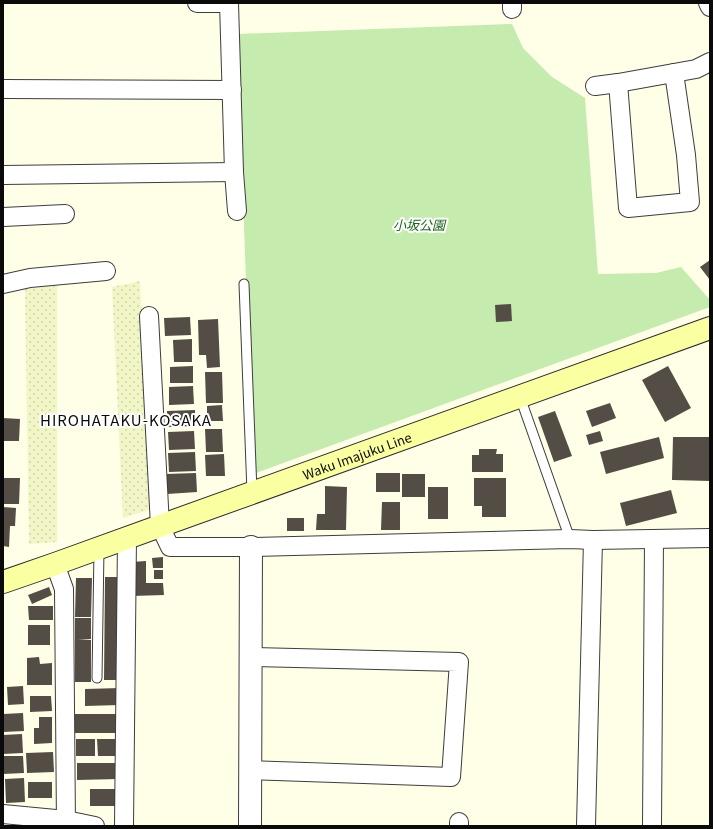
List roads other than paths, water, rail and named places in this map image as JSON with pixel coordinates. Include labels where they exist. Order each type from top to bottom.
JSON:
[{"type":"main road","name":"Waku Imajuku Line","points":[[4,578],[55,564],[710,328]]},
{"type":"street","points":[[197,3],[229,3],[234,172],[237,211]]},
{"type":"street","points":[[708,3],[710,7]]},
{"type":"street","points":[[595,86],[696,69],[710,62]]},
{"type":"street","points":[[618,83],[628,208],[690,202],[686,155],[674,73]]},
{"type":"street","points":[[3,89],[232,90]]},
{"type":"street","points":[[3,175],[234,172]]},
{"type":"street","points":[[3,217],[65,214]]},
{"type":"street","points":[[3,284],[30,278],[106,271]]},
{"type":"street","points":[[149,316],[160,526],[170,547],[251,547],[570,539],[710,538]]},
{"type":"street","points":[[124,826],[128,538]]},
{"type":"street","points":[[652,826],[654,539]]},
{"type":"street","points":[[586,826],[593,540]]},
{"type":"street","points":[[250,826],[251,547]]},
{"type":"street","points":[[55,564],[64,589],[66,823]]},
{"type":"street","points":[[250,770],[451,777],[459,662],[251,657]]},
{"type":"street","points":[[3,814],[95,826]]},
{"type":"lane","points":[[244,284],[252,493]]},
{"type":"lane","points":[[520,397],[570,539]]},
{"type":"lane","points":[[97,678],[99,548]]},
{"type":"district","name":"HIROHATAKU-KOSAKA","points":[[126,419]]},
{"type":"park label","name":"小坂公園","points":[[419,224]]}]
